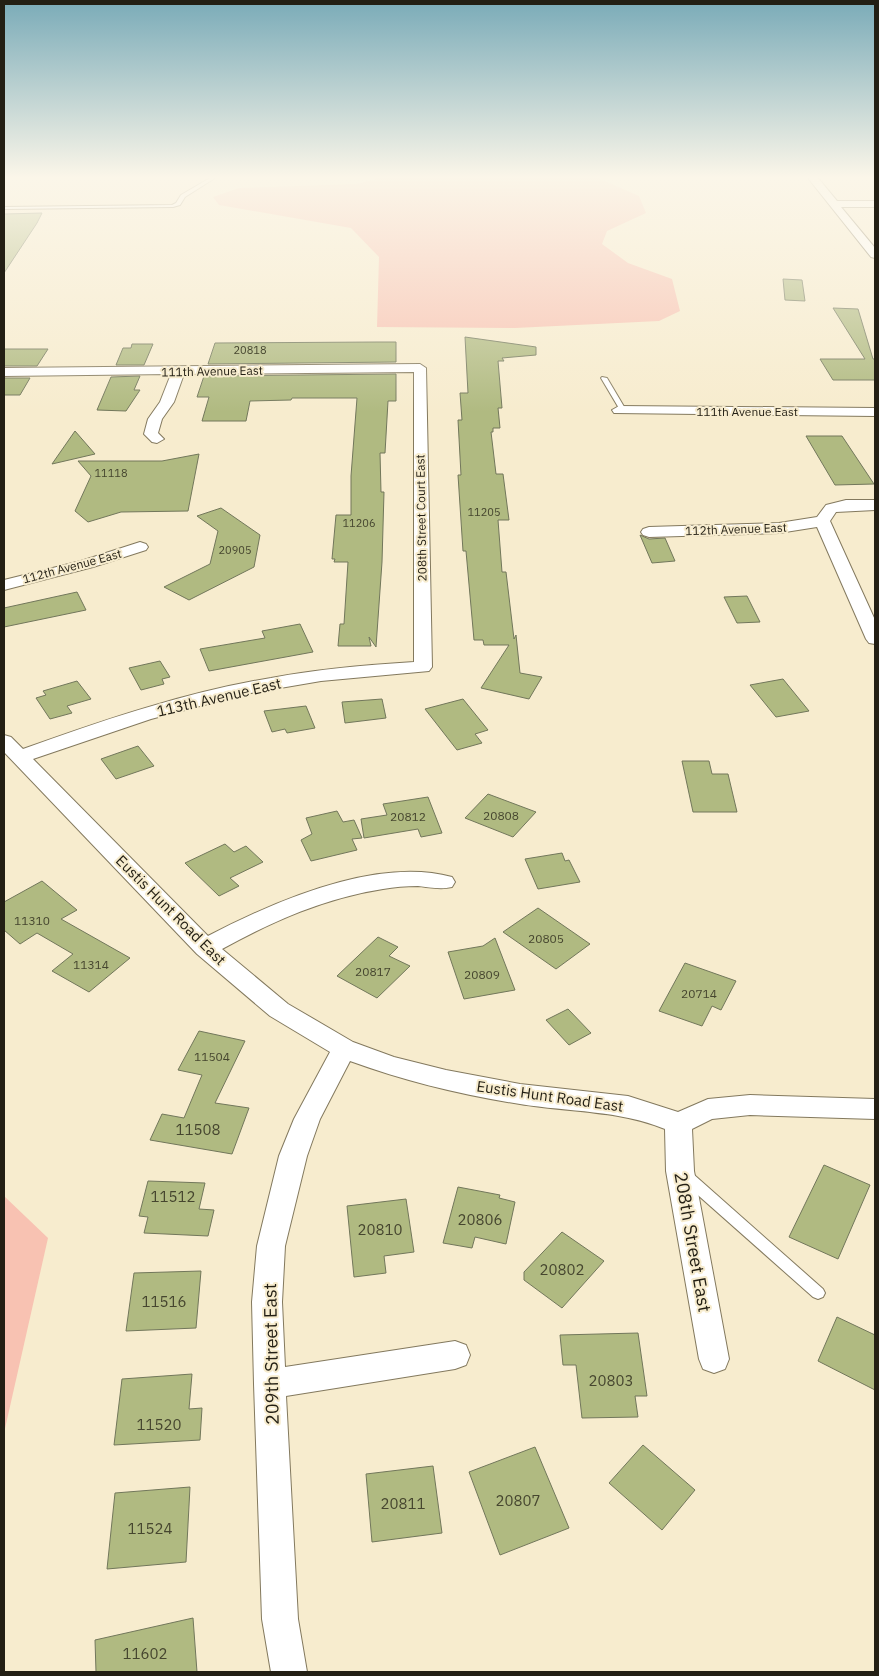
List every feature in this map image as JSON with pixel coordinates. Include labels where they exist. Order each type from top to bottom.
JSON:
[{"type":"street","name":"111th Avenue East","points":[[4,372],[420,368]]},
{"type":"street","name":"208th Street Court East","points":[[420,368],[424,667]]},
{"type":"street","points":[[157,439],[151,434],[152,427],[167,402],[179,371]]},
{"type":"street","name":"111th Avenue East","points":[[621,410],[875,412]]},
{"type":"street","name":"112th Avenue East","points":[[649,532],[779,528],[824,518],[831,508],[839,506],[875,505]]},
{"type":"street","points":[[824,518],[875,639]]},
{"type":"street","name":"112th Avenue East","points":[[4,585],[88,564],[140,547]]},
{"type":"street","name":"113th Avenue East","points":[[21,758],[106,726],[221,693],[357,671],[424,667]]},
{"type":"street","name":"Eustis Hunt Road East","points":[[4,741],[205,948],[280,1010],[344,1048],[391,1066],[446,1080],[520,1094],[628,1106],[652,1112],[679,1123]]},
{"type":"street","points":[[205,948],[252,922],[320,896],[388,882],[414,879],[444,882]]},
{"type":"street","name":"209th Street East","points":[[289,1672],[280,1619],[270,1384],[268,1302],[271,1246],[293,1156],[307,1119],[344,1048]]},
{"type":"street","points":[[679,1123],[708,1109],[750,1105],[875,1109]]},
{"type":"street","name":"208th Street East","points":[[679,1123],[680,1171],[714,1359]]},
{"type":"street","points":[[270,1384],[455,1355]]},
{"type":"lane","points":[[604,378],[621,410]]},
{"type":"lane","points":[[680,1171],[818,1293]]},
{"type":"shaded area","points":[[619,256],[628,263],[672,279],[680,311],[659,321],[515,328],[377,327],[379,257]]},
{"type":"shaded area","points":[[4,1196],[48,1238],[4,1433]]},
{"type":"building","points":[[4,256],[15,256],[4,273]]},
{"type":"building","points":[[783,279],[802,280],[805,301],[785,300]]},
{"type":"building","points":[[833,308],[858,309],[873,359],[875,359],[875,380],[833,380],[820,359],[865,359]]},
{"type":"building","points":[[465,337],[536,347],[536,355],[502,358],[504,361],[498,361],[502,408],[498,408],[500,428],[493,428],[493,432],[491,432],[496,474],[503,474],[509,520],[498,520],[502,572],[506,572],[520,673],[542,677],[529,699],[481,688],[509,645],[484,645],[483,640],[474,640],[466,551],[463,551],[458,475],[461,475],[458,420],[462,420],[460,393],[468,393]]},
{"type":"building","points":[[396,342],[396,362],[208,364],[215,343]]},
{"type":"building","points":[[132,344],[153,344],[144,365],[116,365],[123,348],[131,348]]},
{"type":"building","points":[[4,349],[48,349],[37,366],[4,366]]},
{"type":"building","points":[[396,374],[396,401],[388,401],[385,453],[380,453],[381,492],[384,492],[382,562],[376,647],[369,637],[371,646],[338,646],[340,624],[344,624],[348,562],[334,562],[335,559],[332,559],[336,515],[351,515],[351,476],[357,398],[292,398],[291,400],[250,401],[246,421],[202,421],[209,397],[197,397],[204,376]]},
{"type":"building","points":[[140,376],[134,390],[140,390],[126,411],[97,410],[111,377]]},
{"type":"building","points":[[4,378],[30,378],[20,395],[4,395]]},
{"type":"building","points":[[75,431],[95,454],[52,464]]},
{"type":"building","points":[[806,436],[842,436],[874,484],[835,485]]},
{"type":"building","points":[[199,454],[188,511],[121,512],[88,522],[75,511],[91,476],[78,461],[162,461]]},
{"type":"building","points":[[221,508],[260,535],[254,567],[189,600],[164,587],[210,564],[218,531],[197,516]]},
{"type":"building","points":[[640,535],[649,539],[665,538],[675,561],[652,563]]},
{"type":"building","points":[[77,592],[86,610],[4,627],[4,608]]},
{"type":"building","points":[[747,596],[760,622],[737,623],[724,597]]},
{"type":"building","points":[[300,624],[313,652],[209,671],[200,649],[265,638],[262,631]]},
{"type":"building","points":[[160,661],[170,677],[162,679],[164,684],[141,690],[129,668]]},
{"type":"building","points":[[783,679],[809,711],[776,717],[750,685]]},
{"type":"building","points":[[77,681],[91,699],[67,706],[72,713],[50,719],[36,698],[46,695],[43,691]]},
{"type":"building","points":[[382,699],[386,718],[345,723],[342,702]]},
{"type":"building","points":[[463,699],[488,730],[475,734],[482,743],[457,750],[425,709]]},
{"type":"building","points":[[306,706],[315,728],[287,733],[285,729],[272,732],[264,711]]},
{"type":"building","points":[[138,746],[154,766],[116,779],[101,759]]},
{"type":"building","points":[[682,761],[709,761],[712,774],[728,774],[737,812],[693,812]]},
{"type":"building","points":[[488,794],[536,812],[513,837],[465,818]]},
{"type":"building","points":[[428,797],[442,833],[421,837],[418,829],[364,838],[361,819],[387,815],[383,804]]},
{"type":"building","points":[[337,811],[343,822],[354,820],[362,838],[352,839],[357,850],[311,861],[301,840],[312,834],[306,818]]},
{"type":"building","points":[[225,844],[234,852],[246,846],[263,862],[230,878],[239,886],[219,896],[185,863]]},
{"type":"building","points":[[562,853],[565,861],[569,860],[580,882],[538,889],[525,859]]},
{"type":"building","points":[[42,881],[77,910],[61,919],[130,958],[89,992],[52,971],[73,954],[37,933],[20,944],[4,930],[4,902]]},
{"type":"building","points":[[538,908],[590,944],[556,969],[503,932]]},
{"type":"building","points":[[378,937],[398,947],[389,956],[410,966],[377,998],[337,976]]},
{"type":"building","points":[[495,938],[515,990],[464,999],[448,952],[483,946]]},
{"type":"building","points":[[685,963],[736,981],[721,1010],[712,1006],[702,1026],[659,1011]]},
{"type":"building","points":[[568,1009],[591,1033],[569,1045],[546,1020]]},
{"type":"building","points":[[199,1031],[245,1041],[215,1103],[249,1108],[232,1154],[150,1140],[162,1114],[184,1118],[202,1075],[178,1070]]},
{"type":"building","points":[[824,1165],[870,1185],[838,1259],[789,1237]]},
{"type":"building","points":[[148,1181],[205,1183],[199,1209],[214,1210],[208,1236],[144,1233],[148,1217],[139,1216]]},
{"type":"building","points":[[458,1187],[500,1195],[499,1198],[515,1202],[506,1244],[475,1237],[472,1248],[443,1243]]},
{"type":"building","points":[[406,1199],[414,1252],[384,1256],[386,1273],[354,1277],[347,1206]]},
{"type":"building","points":[[562,1232],[604,1261],[562,1308],[524,1280],[524,1272]]},
{"type":"building","points":[[201,1271],[196,1328],[126,1331],[134,1273]]},
{"type":"building","points":[[837,1317],[875,1335],[875,1390],[818,1361]]},
{"type":"building","points":[[638,1333],[647,1396],[635,1396],[638,1417],[582,1418],[576,1365],[563,1365],[560,1335]]},
{"type":"building","points":[[192,1374],[189,1409],[202,1408],[200,1440],[114,1445],[122,1379]]},
{"type":"building","points":[[643,1445],[695,1490],[662,1530],[609,1483]]},
{"type":"building","points":[[535,1447],[569,1528],[500,1555],[469,1472]]},
{"type":"building","points":[[433,1466],[442,1533],[372,1542],[366,1474]]},
{"type":"building","points":[[190,1487],[186,1562],[107,1569],[115,1493]]},
{"type":"building","points":[[193,1618],[197,1672],[96,1672],[95,1640]]}]
